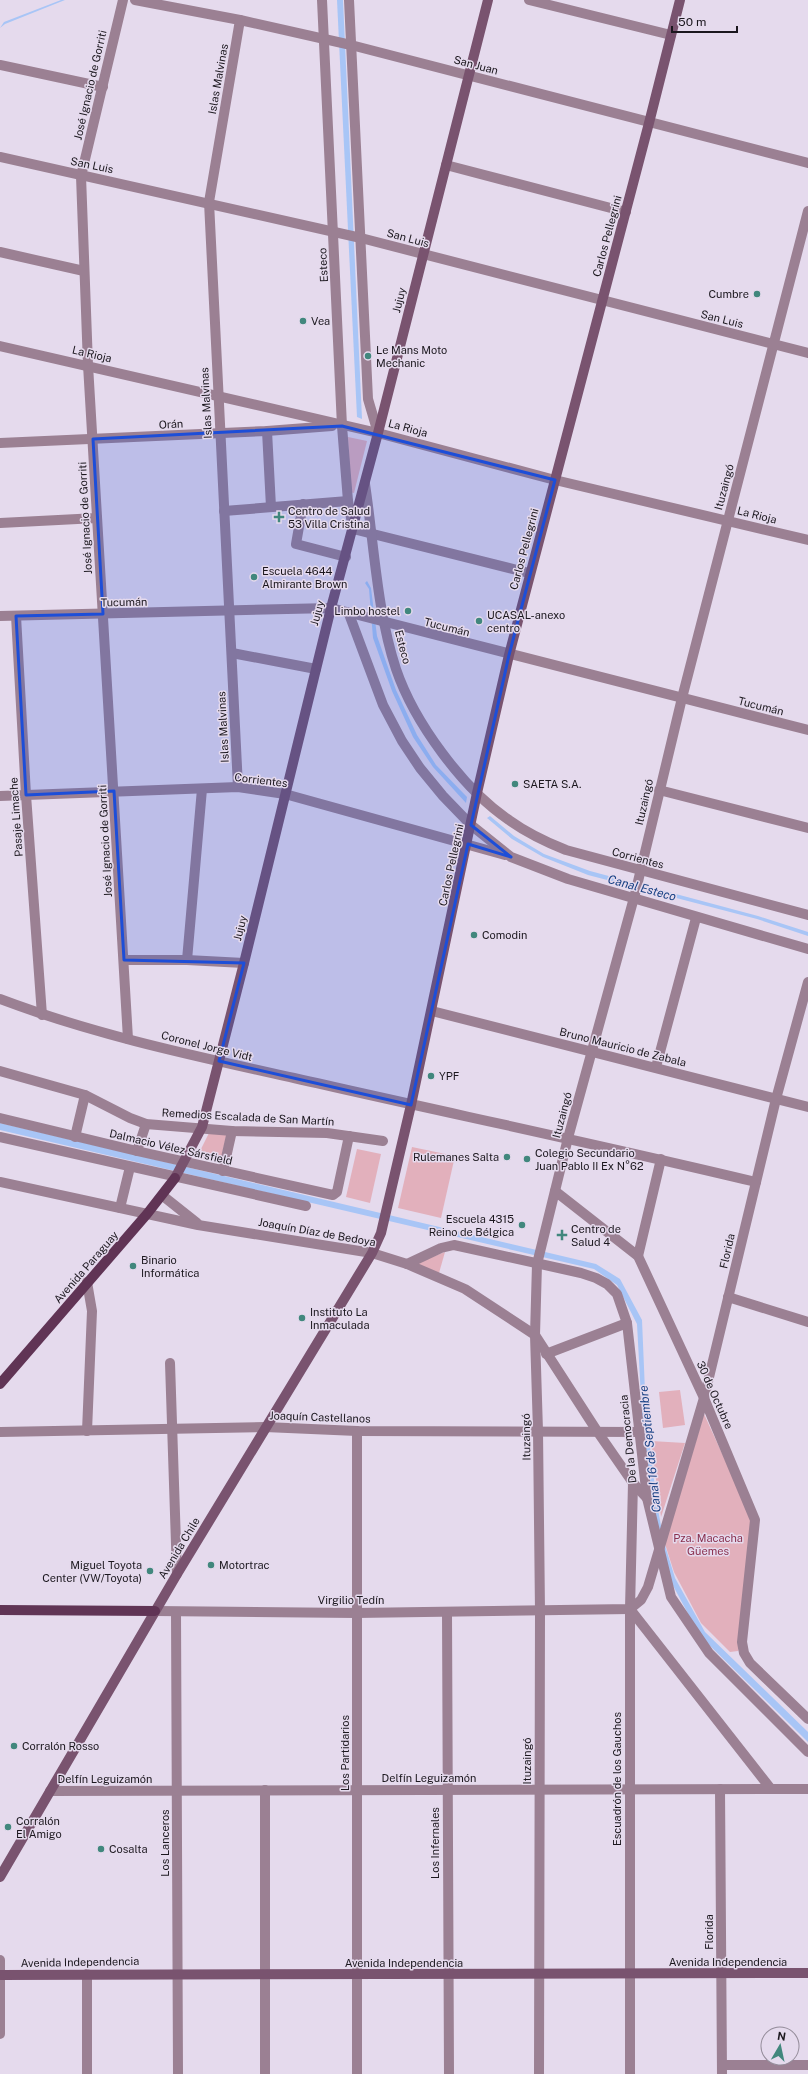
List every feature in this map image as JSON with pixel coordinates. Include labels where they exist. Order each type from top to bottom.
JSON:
[{"type":"main road","name":"Jujuy","points":[[185,1162],[202,1128],[331,608],[365,484],[488,0]]},
{"type":"main road","name":"Carlos Pellegrini","points":[[381,1233],[432,1011],[472,825],[477,793],[509,655],[529,573],[650,123],[680,0]]},
{"type":"main road","name":"Avenida Paraguay","points":[[0,1384],[163,1196],[185,1162]]},
{"type":"main road","name":"Avenida Chile","points":[[0,1877],[155,1611],[372,1252],[381,1233]]},
{"type":"main road","name":"Virgilio Tedín","points":[[0,1610],[155,1611]]},
{"type":"main road","name":"Avenida Independencia","points":[[0,1975],[808,1974]]},
{"type":"street","name":"José Ignacio de Gorriti","points":[[123,0],[81,176],[88,365],[128,1039]]},
{"type":"street","name":"San Juan","points":[[136,0],[240,20],[323,40],[351,45],[808,163]]},
{"type":"street","name":"Esteco","points":[[322,0],[342,426],[348,501],[353,529]]},
{"type":"street","points":[[349,0],[368,399],[378,433]]},
{"type":"street","points":[[529,0],[671,35]]},
{"type":"street","name":"Islas Malvinas","points":[[238,787],[209,202],[240,20]]},
{"type":"street","points":[[0,65],[103,87]]},
{"type":"street","name":"San Luis","points":[[0,157],[81,176],[209,202],[333,231],[808,353]]},
{"type":"street","points":[[446,165],[626,212]]},
{"type":"street","name":"Ituzaingó","points":[[539,2074],[540,1612],[538,1430],[535,1335],[537,1264],[568,1138],[635,896],[682,698],[808,211]]},
{"type":"street","points":[[0,252],[84,271]]},
{"type":"street","name":"La Rioja","points":[[0,346],[88,365],[342,426],[378,433],[555,480],[808,540]]},
{"type":"street","name":"Orán","points":[[0,442],[268,431],[342,426]]},
{"type":"street","points":[[268,431],[271,507]]},
{"type":"street","name":"Esteco","points":[[365,484],[383,623],[396,669],[409,700],[435,744],[477,793]]},
{"type":"street","points":[[224,511],[348,501]]},
{"type":"street","points":[[303,504],[296,544],[346,557]]},
{"type":"street","points":[[0,523],[97,518]]},
{"type":"street","points":[[353,529],[372,532],[529,573]]},
{"type":"street","name":"Tucumán","points":[[0,616],[230,612],[331,608],[383,623],[808,730]]},
{"type":"street","points":[[349,614],[383,705],[402,741],[420,768],[443,796],[472,825]]},
{"type":"street","name":"Pasaje Limache","points":[[16,616],[26,795],[42,1015]]},
{"type":"street","points":[[232,653],[316,669]]},
{"type":"street","name":"Corrientes","points":[[0,796],[238,787],[285,794],[468,844],[511,857],[568,879],[635,896],[696,918],[808,949]]},
{"type":"street","points":[[187,960],[202,789]]},
{"type":"street","points":[[659,790],[808,828]]},
{"type":"street","name":"Corrientes","points":[[477,793],[508,820],[536,838],[588,858],[640,875],[808,915]]},
{"type":"street","name":"Corrientes","points":[[472,825],[511,857]]},
{"type":"street","points":[[656,1067],[696,918]]},
{"type":"street","points":[[124,960],[187,960],[244,963]]},
{"type":"street","name":"Florida","points":[[659,1545],[704,1398],[776,1099],[808,982]]},
{"type":"street","name":"Coronel Jorge Vidt","points":[[0,1000],[42,1015],[128,1039],[219,1061],[411,1105],[568,1138],[756,1182]]},
{"type":"street","name":"Bruno Mauricio de Zabala","points":[[432,1011],[808,1107]]},
{"type":"street","name":"Remedios Escalada de San Martín","points":[[0,1071],[85,1095],[130,1118],[146,1124],[232,1131],[327,1133],[383,1142]]},
{"type":"street","points":[[76,1137],[85,1095]]},
{"type":"street","name":"Dalmacio Vélez Sársfield","points":[[0,1118],[223,1171],[333,1195],[337,1192],[349,1136]]},
{"type":"street","points":[[137,1151],[146,1124]]},
{"type":"street","points":[[223,1171],[232,1131]]},
{"type":"street","points":[[0,1137],[175,1178],[306,1206]]},
{"type":"street","points":[[638,1256],[661,1159]]},
{"type":"street","points":[[120,1208],[130,1167]]},
{"type":"street","name":"Joaquín Díaz de Bedoya","points":[[0,1182],[198,1225],[372,1252],[407,1264],[465,1289],[535,1335]]},
{"type":"street","name":"30 de Octubre","points":[[555,1191],[638,1256],[704,1398],[755,1520],[742,1642],[744,1653],[750,1663],[808,1719]]},
{"type":"street","points":[[163,1196],[198,1225]]},
{"type":"street","name":"De la Democracia","points":[[407,1264],[441,1248],[454,1245],[581,1273],[607,1284],[617,1294],[627,1323],[647,1498],[671,1597],[709,1652],[808,1752]]},
{"type":"street","points":[[87,1431],[92,1311],[88,1282]]},
{"type":"street","points":[[728,1297],[808,1322]]},
{"type":"street","points":[[546,1354],[627,1323]]},
{"type":"street","points":[[535,1335],[597,1431],[634,1483],[647,1498]]},
{"type":"street","points":[[170,1363],[177,1574]]},
{"type":"street","name":"Joaquín Castellanos","points":[[0,1432],[265,1428],[357,1431],[538,1430],[640,1432]]},
{"type":"street","name":"Los Partidarios","points":[[357,1431],[357,2074]]},
{"type":"street","name":"Escuadrón de los Gauchos","points":[[630,2074],[630,1610],[634,1483]]},
{"type":"street","points":[[659,1545],[648,1587],[641,1600],[630,1610],[771,1789]]},
{"type":"street","name":"Virgilio Tedín","points":[[155,1611],[356,1613],[630,1610]]},
{"type":"street","name":"Los Lanceros","points":[[176,1612],[178,2074]]},
{"type":"street","name":"Los Infernales","points":[[447,1612],[447,1975],[449,2074]]},
{"type":"street","name":"Florida","points":[[720,1789],[722,2070]]},
{"type":"street","name":"Delfín Leguizamón","points":[[50,1791],[808,1789]]},
{"type":"street","points":[[265,1790],[265,2074]]},
{"type":"street","points":[[0,1960],[0,2034]]},
{"type":"street","points":[[87,1974],[88,2074]]},
{"type":"street","points":[[722,2070],[808,2065]]},
{"type":"highlighted area","points":[[342,426],[555,480],[509,655],[471,825],[511,857],[468,844],[411,1105],[219,1061],[244,963],[124,960],[114,791],[26,795],[16,616],[103,614],[93,439]]},
{"type":"green space","points":[[348,437],[367,441],[354,493],[350,492]]},
{"type":"green space","points":[[210,1131],[227,1133],[220,1163],[197,1157]]},
{"type":"green space","points":[[412,1147],[455,1156],[441,1218],[398,1208]]},
{"type":"green space","points":[[357,1149],[381,1154],[370,1203],[346,1197]]},
{"type":"green space","points":[[445,1252],[439,1273],[414,1264]]},
{"type":"green space","points":[[680,1390],[685,1425],[663,1428],[659,1392]]},
{"type":"green space","name":"Pza. Macacha Güemes","points":[[704,1414],[752,1519],[741,1643],[738,1651],[730,1652],[701,1623],[674,1572],[665,1544]]},
{"type":"green space","points":[[651,1441],[685,1443],[661,1517]]},
{"type":"water","points":[[61,0],[65,0],[5,24],[0,28],[4,22]]},
{"type":"water","points":[[337,0],[343,0],[362,419],[357,417]]},
{"type":"water","points":[[367,581],[371,588],[377,636],[396,690],[417,735],[436,765],[467,797],[466,803],[433,767],[413,737],[392,691],[373,638],[369,589],[365,583]]},
{"type":"water","name":"Canal Esteco","points":[[490,816],[514,836],[544,854],[590,871],[758,916],[808,932],[808,936],[757,919],[588,875],[543,857],[512,839],[487,818]]},
{"type":"water","name":"Canal 16 de Septiembre","points":[[0,1123],[596,1264],[620,1279],[642,1320],[646,1415],[657,1504],[664,1542],[675,1578],[705,1632],[808,1732],[808,1742],[700,1636],[670,1580],[652,1507],[642,1416],[637,1324],[617,1285],[594,1269],[0,1130]]},
{"type":"place","name":"Cumbre","points":[[757,294]]},
{"type":"place","name":"Vea","points":[[303,321]]},
{"type":"place","name":"Le Mans Moto Mechanic","points":[[368,356]]},
{"type":"place","name":"Centro de Salud 53 Villa Cristina","points":[[279,517]]},
{"type":"place","name":"Escuela 4644 Almirante Brown","points":[[254,577]]},
{"type":"place","name":"Limbo hostel","points":[[408,611]]},
{"type":"place","name":"UCASAL-anexo centro","points":[[479,621]]},
{"type":"place","name":"SAETA S.A.","points":[[515,784]]},
{"type":"place","name":"Comodin","points":[[474,935]]},
{"type":"place","name":"YPF","points":[[431,1076]]},
{"type":"place","name":"Rulemanes Salta","points":[[507,1157]]},
{"type":"place","name":"Colegio Secundario Juan Pablo II Ex N°62","points":[[527,1159]]},
{"type":"place","name":"Escuela 4315 Reino de Bélgica","points":[[522,1225]]},
{"type":"place","name":"Centro de Salud 4","points":[[562,1235]]},
{"type":"place","name":"Binario Informática","points":[[133,1266]]},
{"type":"place","name":"Instituto La Inmaculada","points":[[302,1318]]},
{"type":"place","name":"Motortrac","points":[[211,1565]]},
{"type":"place","name":"Miguel Toyota Center (VW/Toyota)","points":[[150,1571]]},
{"type":"place","name":"Corralón Rosso","points":[[14,1746]]},
{"type":"place","name":"Corralón El Amigo","points":[[8,1827]]},
{"type":"place","name":"Cosalta","points":[[101,1849]]}]
